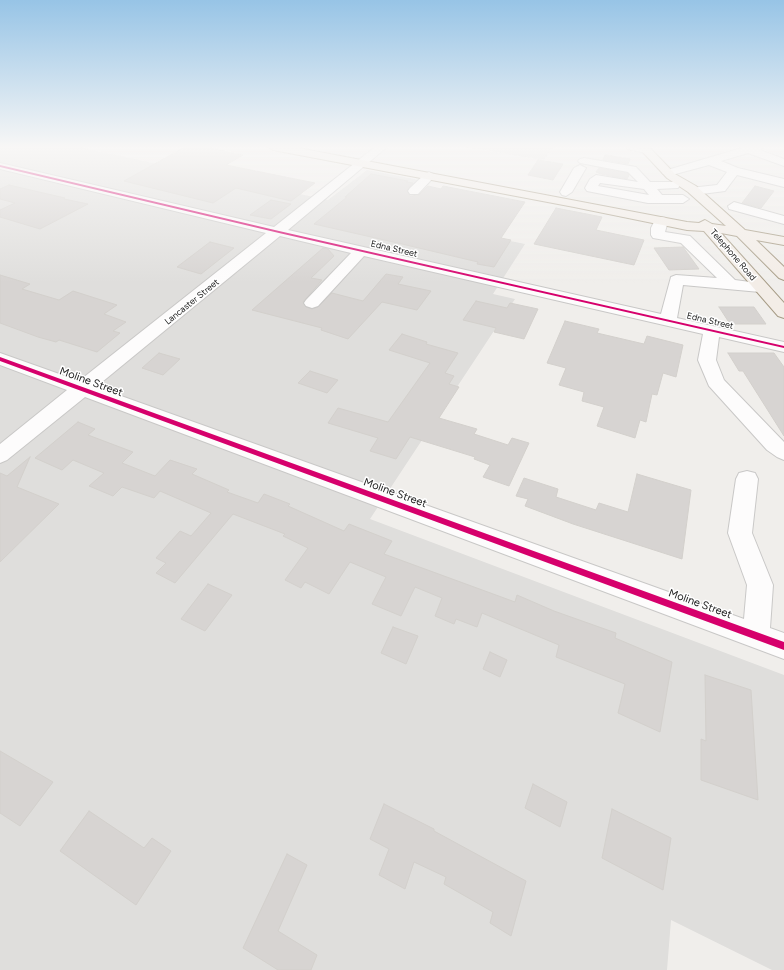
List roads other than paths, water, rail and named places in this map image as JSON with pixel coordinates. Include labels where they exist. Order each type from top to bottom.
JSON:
[{"type":"main road","points":[[536,192],[661,221],[687,226],[708,227],[784,240]]},
{"type":"main road","points":[[621,192],[708,227]]},
{"type":"main road","name":"Telephone Road","points":[[680,192],[689,206],[784,313]]},
{"type":"main road","name":"Telephone Road","points":[[695,192],[783,273]]},
{"type":"street","name":"Edna Street","points":[[111,192],[361,251],[784,347]]},
{"type":"street","name":"Lancaster Street","points":[[0,455],[84,390],[328,192]]},
{"type":"street","points":[[639,192],[651,203],[689,206]]},
{"type":"street","points":[[639,192],[651,203]]},
{"type":"street","points":[[724,192],[734,206]]},
{"type":"street","points":[[712,207],[734,206],[781,215]]},
{"type":"street","points":[[661,221],[658,228],[658,235],[685,239],[731,284]]},
{"type":"street","points":[[312,303],[361,251]]},
{"type":"street","points":[[702,255],[733,256]]},
{"type":"street","points":[[668,320],[676,280],[760,287]]},
{"type":"street","points":[[712,330],[707,360],[716,382],[774,445],[784,452]]},
{"type":"street","name":"Moline Street","points":[[0,359],[784,646]]},
{"type":"street","points":[[747,479],[740,533],[760,585],[756,636]]}]
